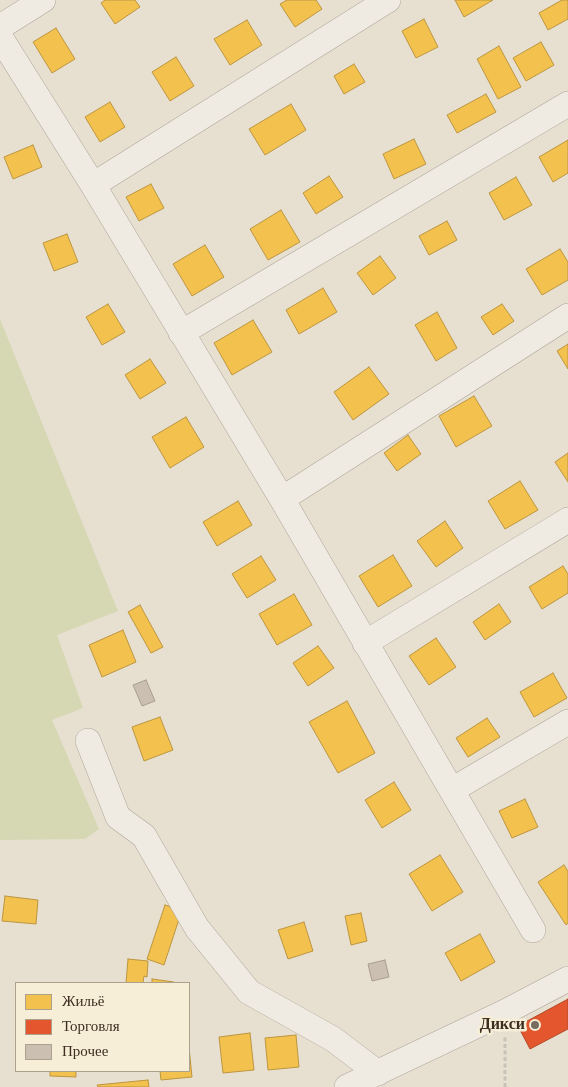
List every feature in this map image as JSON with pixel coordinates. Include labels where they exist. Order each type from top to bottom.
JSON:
[{"type":"street","points":[[0,27],[43,0]]},
{"type":"street","points":[[93,185],[388,0]]},
{"type":"street","points":[[0,36],[93,185],[282,499],[534,930]]},
{"type":"street","points":[[182,333],[568,104]]},
{"type":"street","points":[[282,499],[568,316]]},
{"type":"street","points":[[365,643],[568,520]]},
{"type":"street","points":[[452,790],[568,722]]},
{"type":"street","points":[[88,741],[118,817],[144,836],[197,928],[249,992],[333,1039],[378,1073]]},
{"type":"street","points":[[347,1087],[505,1012],[568,979]]},
{"type":"path","points":[[505,1012],[505,1087]]},
{"type":"green space","points":[[0,319],[118,611],[57,635],[83,708],[52,720],[99,829],[85,839],[0,840]]},
{"type":"building: Жильё","points":[[105,0],[135,0],[140,7],[115,24],[101,3]]},
{"type":"building: Жильё","points":[[287,0],[316,0],[322,9],[295,27],[280,4]]},
{"type":"building: Жильё","points":[[455,0],[493,0],[464,17]]},
{"type":"building: Жильё","points":[[562,0],[568,0],[568,19],[548,30],[539,13]]},
{"type":"building: Жильё","points":[[424,19],[438,47],[416,58],[402,31]]},
{"type":"building: Жильё","points":[[247,20],[262,45],[230,65],[214,39]]},
{"type":"building: Жильё","points":[[56,28],[75,59],[52,73],[33,42]]},
{"type":"building: Жильё","points":[[541,42],[554,65],[526,81],[513,58]]},
{"type":"building: Жильё","points":[[499,46],[521,87],[498,99],[477,59]]},
{"type":"building: Жильё","points":[[176,57],[194,86],[170,101],[152,72]]},
{"type":"building: Жильё","points":[[354,64],[365,82],[344,94],[334,76]]},
{"type":"building: Жильё","points":[[486,94],[496,112],[457,133],[447,115]]},
{"type":"building: Жильё","points":[[110,102],[125,127],[100,142],[85,117]]},
{"type":"building: Жильё","points":[[291,104],[306,130],[265,155],[249,129]]},
{"type":"building: Жильё","points":[[414,139],[426,164],[394,179],[383,154]]},
{"type":"building: Жильё","points":[[568,140],[568,173],[553,182],[539,157]]},
{"type":"building: Жильё","points":[[33,145],[42,167],[13,179],[4,157]]},
{"type":"building: Жильё","points":[[329,176],[343,197],[316,214],[303,193]]},
{"type":"building: Жильё","points":[[516,177],[532,205],[504,220],[489,193]]},
{"type":"building: Жильё","points":[[151,184],[164,208],[139,221],[126,197]]},
{"type":"building: Жильё","points":[[281,210],[300,242],[268,260],[250,229]]},
{"type":"building: Жильё","points":[[447,221],[457,240],[429,255],[419,236]]},
{"type":"building: Жильё","points":[[67,234],[78,262],[54,271],[43,243]]},
{"type":"building: Жильё","points":[[205,245],[224,277],[192,296],[173,264]]},
{"type":"building: Жильё","points":[[560,249],[568,262],[568,280],[542,295],[526,269]]},
{"type":"building: Жильё","points":[[380,256],[396,278],[373,295],[357,273]]},
{"type":"building: Жильё","points":[[323,288],[337,312],[299,334],[286,310]]},
{"type":"building: Жильё","points":[[108,304],[125,332],[102,345],[86,317]]},
{"type":"building: Жильё","points":[[502,304],[514,321],[493,335],[481,317]]},
{"type":"building: Жильё","points":[[437,312],[457,348],[436,361],[415,325]]},
{"type":"building: Жильё","points":[[253,320],[272,352],[232,375],[214,343]]},
{"type":"building: Жильё","points":[[568,344],[568,369],[557,351]]},
{"type":"building: Жильё","points":[[150,359],[166,383],[140,399],[125,375]]},
{"type":"building: Жильё","points":[[369,367],[389,394],[353,420],[334,392]]},
{"type":"building: Жильё","points":[[474,396],[492,426],[456,447],[439,416]]},
{"type":"building: Жильё","points":[[186,417],[204,447],[170,468],[152,437]]},
{"type":"building: Жильё","points":[[408,435],[421,454],[397,471],[384,453]]},
{"type":"building: Жильё","points":[[568,453],[568,482],[555,462]]},
{"type":"building: Жильё","points":[[520,481],[538,510],[505,529],[488,501]]},
{"type":"building: Жильё","points":[[238,501],[252,525],[217,546],[203,522]]},
{"type":"building: Жильё","points":[[445,521],[463,548],[436,567],[417,541]]},
{"type":"building: Жильё","points":[[393,555],[412,586],[378,607],[359,576]]},
{"type":"building: Жильё","points":[[261,556],[276,580],[247,598],[232,574]]},
{"type":"building: Жильё","points":[[563,566],[568,574],[568,593],[542,609],[529,587]]},
{"type":"building: Жильё","points":[[294,594],[312,625],[277,645],[259,614]]},
{"type":"building: Жильё","points":[[499,604],[511,622],[485,640],[473,622]]},
{"type":"building: Жильё","points":[[140,605],[163,647],[151,653],[128,612]]},
{"type":"building: Жильё","points":[[123,630],[136,662],[102,677],[89,645]]},
{"type":"building: Жильё","points":[[436,638],[456,667],[429,685],[409,656]]},
{"type":"building: Жильё","points":[[318,646],[334,668],[308,686],[293,663]]},
{"type":"building: Жильё","points":[[553,673],[567,698],[534,717],[520,692]]},
{"type":"building: Жильё","points":[[347,701],[375,753],[338,773],[309,722]]},
{"type":"building: Жильё","points":[[160,717],[173,750],[144,761],[132,727]]},
{"type":"building: Жильё","points":[[487,718],[500,737],[468,757],[456,738]]},
{"type":"building: Жильё","points":[[394,782],[411,810],[382,828],[365,800]]},
{"type":"building: Жильё","points":[[525,799],[538,827],[512,838],[499,811]]},
{"type":"building: Жильё","points":[[440,855],[463,892],[432,911],[409,874]]},
{"type":"building: Жильё","points":[[564,865],[568,871],[568,923],[566,925],[538,882]]},
{"type":"building: Жильё","points":[[5,896],[38,900],[36,924],[2,921]]},
{"type":"building: Жильё","points":[[165,905],[182,910],[164,965],[147,959]]},
{"type":"building: Жильё","points":[[361,913],[367,941],[351,945],[345,916]]},
{"type":"building: Жильё","points":[[304,922],[313,951],[288,959],[278,930]]},
{"type":"building: Жильё","points":[[480,934],[495,962],[461,981],[445,953]]},
{"type":"building: Жильё","points":[[128,959],[148,961],[147,977],[144,976],[143,982],[126,982]]},
{"type":"building: Жильё","points":[[152,979],[174,982],[152,982]]},
{"type":"building: Жильё","points":[[250,1033],[254,1070],[223,1073],[219,1037]]},
{"type":"building: Жильё","points":[[296,1035],[299,1067],[268,1070],[265,1038]]},
{"type":"building: Жильё","points":[[190,1057],[192,1077],[161,1080],[160,1072],[190,1072]]},
{"type":"building: Жильё","points":[[50,1072],[76,1072],[76,1077],[50,1076]]},
{"type":"building: Жильё","points":[[148,1080],[149,1087],[98,1087],[97,1085]]},
{"type":"building: Торговля","points":[[568,999],[568,1029],[530,1049],[518,1026]]},
{"type":"building: Прочее","points":[[146,680],[155,701],[142,706],[133,685]]},
{"type":"building: Прочее","points":[[385,960],[389,977],[372,981],[368,964]]},
{"type":"place","name":"Дикси","points":[[535,1025]]}]
